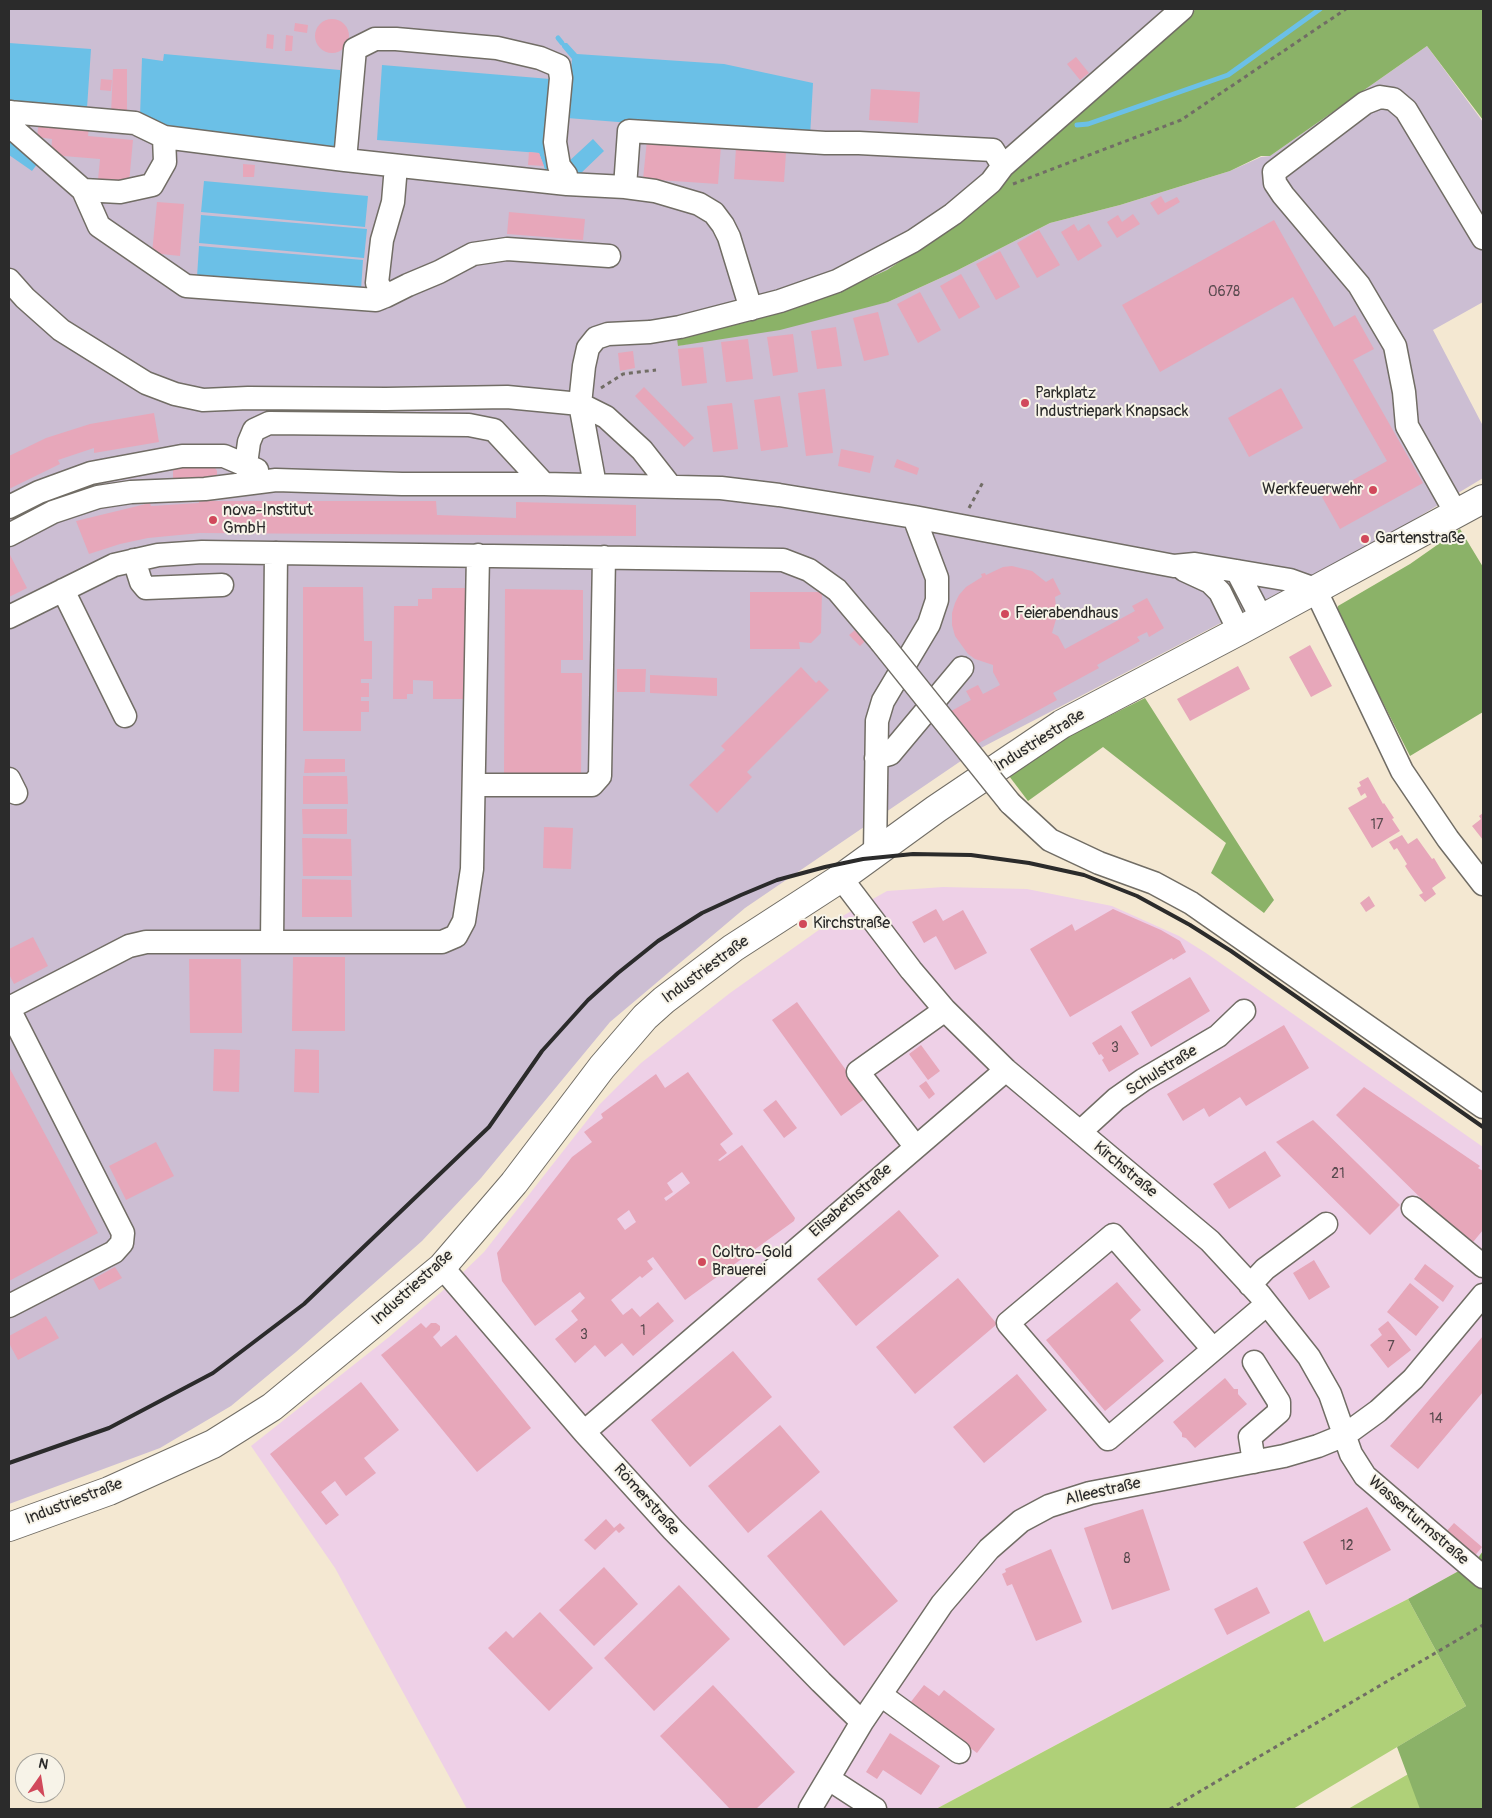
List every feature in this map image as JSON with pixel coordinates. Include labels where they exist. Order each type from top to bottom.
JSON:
[{"type":"main road","name":"Industriestraße","points":[[9,1527],[109,1491],[213,1444],[272,1407],[442,1268],[514,1183],[602,1068],[645,1017],[664,1000],[734,948],[841,878],[936,809],[1062,724],[1251,625],[1483,498]]},
{"type":"street","points":[[594,485],[580,404],[588,348],[596,338],[608,334],[650,332],[680,327],[780,301],[837,281],[913,241],[953,214],[991,182],[1003,166],[1182,9]]},
{"type":"street","points":[[345,160],[355,49],[375,39],[396,38],[496,48],[540,58],[559,66],[561,78],[555,142],[559,166],[566,175],[567,184]]},
{"type":"street","points":[[1456,513],[1407,426],[1404,392],[1395,346],[1359,284],[1283,195],[1275,183],[1274,172],[1365,103],[1380,97],[1393,100],[1406,110],[1483,238]]},
{"type":"street","points":[[609,256],[507,249],[473,254],[439,272],[376,300],[186,286],[99,226],[83,190],[11,127],[10,112],[135,123],[164,137],[345,160],[567,184],[625,187],[655,191],[699,204],[714,213],[724,225],[751,308]]},
{"type":"street","points":[[625,187],[629,131],[825,144],[859,142],[993,150],[1003,166]]},
{"type":"street","points":[[83,190],[120,192],[152,184],[164,162],[164,137]]},
{"type":"street","points":[[386,296],[377,283],[382,240],[393,202],[396,166]]},
{"type":"street","points":[[9,280],[25,298],[60,330],[146,383],[175,394],[203,400],[248,398],[386,399],[507,397],[580,404],[606,417],[642,450],[671,487]]},
{"type":"street","points":[[248,474],[249,442],[254,430],[269,423],[469,425],[494,430],[544,484]]},
{"type":"street","points":[[9,507],[39,492],[91,473],[182,456],[224,456],[248,474],[276,480],[402,484],[544,484],[721,488],[779,495],[914,517],[1174,566],[1210,582],[1251,625]]},
{"type":"street","points":[[9,535],[53,512],[98,497],[131,492],[205,490],[248,474]]},
{"type":"street","points":[[875,853],[877,721],[883,701],[928,624],[937,600],[937,578],[914,517]]},
{"type":"street","points":[[9,617],[114,565],[158,555],[202,552],[783,560],[808,570],[837,590],[1010,803],[1050,840],[1099,863],[1154,883],[1191,903],[1483,1107]]},
{"type":"street","points":[[272,942],[276,553]]},
{"type":"street","points":[[9,1306],[114,1252],[122,1243],[123,1233],[9,1008],[128,946],[146,942],[442,942],[456,936],[464,921],[472,868],[478,555]]},
{"type":"street","points":[[474,785],[592,785],[600,776],[604,557]]},
{"type":"street","points":[[134,560],[141,582],[146,588],[222,584]]},
{"type":"street","points":[[1174,566],[1195,564],[1290,580],[1315,589],[1402,771],[1448,839],[1483,884]]},
{"type":"street","points":[[1237,572],[1251,625]]},
{"type":"street","points":[[63,590],[125,716]]},
{"type":"street","points":[[876,758],[890,754],[962,668]]},
{"type":"street","name":"Kirchstraße","points":[[841,878],[944,1010],[1006,1070],[1210,1241],[1250,1285],[1309,1357],[1330,1394],[1345,1435]]},
{"type":"street","points":[[916,1146],[858,1072],[944,1010]]},
{"type":"street","name":"Schulstraße","points":[[1080,1132],[1116,1100],[1143,1080],[1218,1036],[1244,1011]]},
{"type":"street","name":"Elisabethstraße","points":[[584,1432],[1006,1070]]},
{"type":"street","points":[[1413,1208],[1483,1266]]},
{"type":"street","points":[[1250,1285],[1265,1269],[1326,1224]]},
{"type":"street","points":[[1213,1349],[1113,1235],[1008,1323],[1108,1438],[1267,1304]]},
{"type":"street","name":"Römerstraße","points":[[442,1268],[584,1432],[673,1530],[862,1722]]},
{"type":"street","name":"Alleestraße","points":[[810,1809],[862,1722],[942,1604],[989,1549],[1021,1521],[1049,1506],[1090,1492],[1284,1456],[1318,1446],[1345,1435],[1378,1411],[1413,1379],[1480,1305]]},
{"type":"street","points":[[1254,1362],[1279,1402],[1279,1412],[1250,1436],[1254,1462]]},
{"type":"street","name":"Wasserturmstraße","points":[[1345,1435],[1351,1454],[1365,1476],[1483,1577]]},
{"type":"street","points":[[881,1695],[959,1752]]},
{"type":"street","points":[[829,1778],[875,1809]]},
{"type":"path","points":[[1003,166],[1010,185],[1052,171],[1181,120],[1346,9]]},
{"type":"path","points":[[603,386],[623,374],[656,370]]},
{"type":"path","points":[[970,506],[983,482]]},
{"type":"path","points":[[1170,1809],[1483,1625]]},
{"type":"shaded area","points":[[9,9],[1196,9],[948,230],[887,270],[831,294],[750,321],[678,339],[678,346],[888,302],[956,271],[1050,223],[1120,205],[1230,171],[1261,157],[1270,156],[1427,46],[1483,122],[1483,302],[1433,330],[1483,426],[1483,478],[1382,539],[977,750],[745,908],[610,1022],[481,1178],[422,1241],[296,1352],[231,1406],[160,1448],[9,1504]]},
{"type":"shaded area","points":[[943,887],[1027,889],[1112,906],[1179,936],[1483,1147],[1483,1551],[1475,1562],[1324,1642],[1309,1610],[936,1809],[467,1809],[335,1568],[251,1446],[389,1337],[454,1281],[484,1252],[600,1104],[641,1063],[730,993],[823,927],[887,891]]},
{"type":"green space","points":[[1196,9],[1483,9],[1483,120],[1427,46],[1270,156],[1261,156],[1230,171],[1120,205],[1050,223],[956,271],[888,302],[780,330],[678,346],[677,339],[750,321],[831,295],[887,270],[948,230]]},
{"type":"green space","points":[[1460,529],[1483,567],[1483,712],[1410,756],[1337,612],[1338,606],[1410,564]]},
{"type":"green space","points":[[1145,698],[1274,900],[1264,913],[1211,873],[1226,843],[1103,747],[1028,801],[1006,772],[1037,752]]},
{"type":"green space","points":[[1483,1551],[1483,1809],[1420,1809],[1397,1747],[1466,1706],[1408,1599],[1475,1562]]},
{"type":"green space","points":[[1408,1599],[1466,1706],[1293,1809],[936,1809],[1309,1610],[1324,1642]]},
{"type":"green space","points":[[1455,1747],[1483,1809],[1348,1809]]},
{"type":"water","points":[[9,43],[91,49],[87,108],[9,102]]},
{"type":"water","points":[[562,43],[567,43],[577,54],[724,64],[813,83],[810,137],[567,118],[572,59],[562,47]]},
{"type":"water","points":[[164,54],[340,70],[342,81],[341,149],[158,125],[158,121],[140,117],[142,58],[163,61]]},
{"type":"water","points":[[382,65],[550,79],[544,155],[553,174],[546,172],[539,153],[377,140]]},
{"type":"water","points":[[9,138],[40,160],[32,171],[9,155]]},
{"type":"water","points":[[593,139],[604,151],[578,176],[567,163]]},
{"type":"water","points":[[204,181],[368,196],[365,227],[201,212]]},
{"type":"water","points":[[201,215],[367,229],[364,258],[199,243]]},
{"type":"water","points":[[199,246],[363,260],[361,290],[197,277]]},
{"type":"building","points":[[332,19],[344,24],[349,36],[344,48],[332,53],[320,48],[315,36],[320,24]]},
{"type":"building","points":[[295,23],[308,25],[307,33],[294,31]]},
{"type":"building","points":[[267,34],[274,35],[273,49],[266,48]]},
{"type":"building","points":[[286,35],[293,36],[292,51],[285,51]]},
{"type":"building","points":[[1076,57],[1089,73],[1080,80],[1067,64]]},
{"type":"building","points":[[113,69],[127,69],[127,115],[111,114]]},
{"type":"building","points":[[101,79],[112,80],[111,91],[100,90]]},
{"type":"building","points":[[871,89],[920,92],[918,123],[869,120]]},
{"type":"building","points":[[39,121],[89,125],[88,136],[133,140],[129,183],[98,180],[100,159],[51,155],[52,139],[37,137]]},
{"type":"building","points":[[647,140],[721,146],[718,184],[643,179]]},
{"type":"building","points":[[736,148],[786,153],[784,182],[734,179]]},
{"type":"building","points":[[529,152],[539,153],[544,166],[528,165]]},
{"type":"building","points":[[243,164],[255,165],[254,177],[243,177]]},
{"type":"building","points":[[1161,196],[1165,203],[1177,197],[1180,202],[1158,215],[1150,203]]},
{"type":"building","points":[[157,202],[184,204],[180,256],[152,253]]},
{"type":"building","points":[[509,212],[585,219],[583,240],[507,234]]},
{"type":"building","points":[[1133,214],[1140,224],[1117,238],[1107,222],[1118,215],[1122,222]]},
{"type":"building","points":[[1274,220],[1334,327],[1355,315],[1374,349],[1353,360],[1423,483],[1340,529],[1322,497],[1387,461],[1293,297],[1160,372],[1122,305]]},
{"type":"building","points":[[1074,224],[1078,231],[1089,224],[1102,246],[1078,261],[1061,232]]},
{"type":"building","points":[[1039,230],[1060,265],[1037,278],[1017,243]]},
{"type":"building","points":[[1000,251],[1020,287],[996,300],[976,264]]},
{"type":"building","points":[[961,274],[980,307],[959,319],[940,286]]},
{"type":"building","points":[[920,292],[941,330],[918,343],[897,304]]},
{"type":"building","points":[[878,312],[889,355],[864,361],[853,318]]},
{"type":"building","points":[[836,327],[842,366],[817,369],[811,331]]},
{"type":"building","points":[[793,334],[798,372],[773,376],[767,337]]},
{"type":"building","points":[[748,339],[753,379],[726,382],[721,342]]},
{"type":"building","points":[[703,347],[707,383],[682,386],[678,349]]},
{"type":"building","points":[[633,351],[635,368],[620,371],[618,353]]},
{"type":"building","points":[[644,387],[694,438],[684,447],[635,396]]},
{"type":"building","points":[[1281,388],[1303,428],[1249,457],[1228,418]]},
{"type":"building","points":[[825,389],[833,453],[806,456],[798,393]]},
{"type":"building","points":[[780,396],[788,447],[761,451],[754,400]]},
{"type":"building","points":[[732,403],[738,449],[713,452],[707,406]]},
{"type":"building","points":[[154,413],[159,442],[94,453],[94,448],[58,460],[60,464],[9,489],[9,456],[46,438],[90,424]]},
{"type":"building","points":[[841,449],[874,456],[870,473],[838,466]]},
{"type":"building","points":[[897,459],[919,468],[917,475],[894,467]]},
{"type":"building","points":[[176,466],[214,466],[217,476],[216,479],[173,480],[173,470]]},
{"type":"building","points":[[199,501],[436,501],[437,515],[516,518],[516,502],[636,505],[636,536],[200,533],[148,538],[120,544],[89,554],[76,521],[150,503],[151,506],[199,503]]},
{"type":"building","points":[[9,553],[27,588],[9,597]]},
{"type":"building","points":[[1012,566],[1032,571],[1046,582],[1053,578],[1061,594],[1055,597],[1057,616],[1052,633],[1058,636],[1065,649],[1135,611],[1132,606],[1147,598],[1164,628],[1149,637],[1147,632],[1137,637],[1140,641],[1097,665],[1099,668],[1053,693],[1057,700],[957,755],[937,719],[971,700],[966,691],[978,685],[983,694],[1000,685],[993,672],[993,665],[975,659],[968,654],[955,636],[952,625],[952,613],[959,595],[966,587],[982,577],[981,574],[985,573],[986,575],[1003,567]]},
{"type":"building","points":[[303,587],[363,587],[364,641],[372,641],[372,679],[361,679],[361,683],[369,683],[369,697],[361,697],[361,701],[369,701],[369,712],[361,712],[361,731],[303,731]]},
{"type":"building","points":[[432,588],[469,588],[469,699],[433,699],[433,681],[413,680],[413,694],[407,694],[407,699],[393,699],[394,606],[418,606],[418,599],[432,599]]},
{"type":"building","points":[[505,589],[583,590],[583,660],[561,660],[561,673],[582,673],[581,776],[504,775]]},
{"type":"building","points":[[750,592],[822,592],[821,633],[811,643],[799,642],[800,649],[750,649]]},
{"type":"building","points":[[855,630],[866,640],[860,646],[849,635]]},
{"type":"building","points":[[1310,645],[1332,686],[1311,697],[1289,657]]},
{"type":"building","points":[[1238,666],[1250,689],[1190,721],[1177,699]]},
{"type":"building","points":[[801,667],[816,683],[819,680],[829,690],[747,772],[752,777],[717,813],[689,785],[725,750],[721,746]]},
{"type":"building","points":[[617,669],[646,669],[645,692],[617,692]]},
{"type":"building","points":[[650,675],[717,678],[717,696],[650,693]]},
{"type":"building","points":[[305,759],[345,759],[345,772],[304,773]]},
{"type":"building","points":[[303,776],[347,776],[348,804],[303,804]]},
{"type":"building","points":[[1368,777],[1400,831],[1372,848],[1348,808],[1367,797],[1365,793],[1361,796],[1357,788],[1361,786],[1359,782]]},
{"type":"building","points":[[302,809],[347,809],[347,834],[303,834]]},
{"type":"building","points":[[1483,813],[1483,840],[1472,826],[1481,819],[1479,816]]},
{"type":"building","points":[[544,827],[573,828],[571,869],[543,868]]},
{"type":"building","points":[[1402,835],[1408,844],[1417,838],[1432,859],[1434,858],[1446,878],[1432,888],[1436,894],[1425,902],[1419,895],[1423,893],[1405,866],[1407,864],[1397,848],[1394,850],[1389,842]]},
{"type":"building","points":[[302,838],[351,839],[352,876],[303,876]]},
{"type":"building","points":[[302,879],[351,880],[352,917],[302,917]]},
{"type":"building","points":[[1369,896],[1375,906],[1366,912],[1360,903]]},
{"type":"building","points":[[936,909],[943,921],[963,910],[987,953],[955,970],[936,936],[924,943],[912,922]]},
{"type":"building","points":[[1113,909],[1161,930],[1180,941],[1186,952],[1173,960],[1172,958],[1070,1017],[1030,949],[1072,924],[1075,931]]},
{"type":"building","points":[[33,937],[48,966],[14,984],[9,974],[9,949]]},
{"type":"building","points":[[293,957],[345,957],[345,1031],[292,1031]]},
{"type":"building","points":[[189,959],[241,959],[242,1033],[190,1033]]},
{"type":"building","points":[[1190,977],[1210,1011],[1151,1047],[1131,1012]]},
{"type":"building","points":[[797,1002],[866,1098],[841,1116],[772,1020]]},
{"type":"building","points":[[1121,1025],[1139,1054],[1109,1072],[1102,1060],[1104,1058],[1101,1054],[1099,1055],[1092,1043]]},
{"type":"building","points":[[1284,1025],[1309,1068],[1246,1106],[1240,1097],[1209,1117],[1204,1108],[1183,1121],[1167,1094]]},
{"type":"building","points":[[921,1045],[940,1071],[928,1080],[909,1054]]},
{"type":"building","points":[[214,1049],[240,1050],[239,1092],[213,1091]]},
{"type":"building","points":[[295,1049],[319,1050],[319,1093],[294,1092]]},
{"type":"building","points":[[9,1067],[98,1233],[9,1281]]},
{"type":"building","points":[[688,1072],[733,1134],[720,1144],[727,1153],[718,1160],[720,1161],[742,1145],[795,1218],[794,1221],[685,1300],[653,1257],[647,1261],[653,1269],[642,1278],[640,1276],[611,1300],[623,1315],[632,1308],[640,1317],[658,1302],[674,1321],[633,1356],[622,1343],[605,1357],[595,1345],[575,1363],[555,1339],[578,1320],[571,1311],[585,1298],[580,1292],[535,1326],[502,1281],[497,1253],[572,1157],[592,1142],[584,1132],[603,1118],[601,1114],[656,1074],[665,1088]],"holes":[[[682,1172],[690,1183],[666,1201],[664,1198],[673,1192],[667,1183]],[[629,1210],[636,1222],[625,1230],[617,1219]]]},
{"type":"building","points":[[926,1081],[935,1094],[929,1099],[919,1086]]},
{"type":"building","points":[[1364,1087],[1480,1166],[1478,1168],[1483,1171],[1483,1230],[1473,1242],[1435,1212],[1336,1115]]},
{"type":"building","points":[[776,1100],[797,1128],[784,1138],[763,1110]]},
{"type":"building","points":[[1313,1120],[1400,1205],[1370,1235],[1276,1142]]},
{"type":"building","points":[[156,1142],[174,1176],[126,1200],[109,1166]]},
{"type":"building","points":[[1265,1151],[1281,1176],[1229,1209],[1213,1184]]},
{"type":"building","points":[[899,1210],[939,1256],[856,1326],[817,1279]]},
{"type":"building","points":[[1314,1260],[1330,1287],[1309,1300],[1293,1273]]},
{"type":"building","points":[[1425,1264],[1454,1286],[1443,1302],[1414,1279]]},
{"type":"building","points":[[115,1267],[122,1278],[99,1290],[93,1279]]},
{"type":"building","points":[[958,1278],[997,1324],[915,1394],[876,1347]]},
{"type":"building","points":[[1117,1282],[1141,1310],[1130,1320],[1164,1361],[1105,1411],[1046,1340]]},
{"type":"building","points":[[1410,1283],[1439,1307],[1416,1336],[1387,1312]]},
{"type":"building","points":[[46,1316],[59,1338],[18,1360],[9,1343],[9,1336]]},
{"type":"building","points":[[1388,1321],[1411,1350],[1388,1368],[1370,1345],[1382,1335],[1378,1329]]},
{"type":"building","points":[[421,1323],[426,1328],[431,1323],[436,1323],[440,1326],[440,1330],[433,1337],[441,1347],[456,1335],[531,1428],[477,1472],[381,1355]]},
{"type":"building","points":[[1483,1336],[1483,1392],[1418,1469],[1390,1446]]},
{"type":"building","points":[[733,1351],[772,1397],[690,1467],[651,1420]]},
{"type":"building","points":[[1017,1374],[1047,1410],[984,1463],[953,1427]]},
{"type":"building","points":[[1225,1378],[1234,1389],[1238,1389],[1238,1394],[1247,1404],[1195,1448],[1186,1438],[1182,1437],[1182,1433],[1173,1422]]},
{"type":"building","points":[[361,1382],[399,1430],[364,1458],[376,1473],[346,1496],[335,1481],[321,1492],[339,1515],[326,1525],[270,1454]]},
{"type":"building","points":[[780,1425],[820,1472],[748,1533],[708,1486]]},
{"type":"building","points":[[1367,1507],[1391,1550],[1326,1585],[1303,1542]]},
{"type":"building","points":[[1143,1509],[1170,1590],[1112,1610],[1084,1528]]},
{"type":"building","points":[[821,1510],[898,1601],[844,1646],[767,1556]]},
{"type":"building","points":[[606,1519],[614,1528],[620,1523],[625,1528],[619,1533],[616,1530],[595,1550],[584,1540]]},
{"type":"building","points":[[1454,1523],[1482,1547],[1473,1558],[1445,1533]]},
{"type":"building","points":[[1051,1549],[1082,1622],[1036,1641],[1012,1584],[1007,1586],[1002,1574],[1006,1572],[1005,1569]]},
{"type":"building","points":[[604,1567],[638,1604],[594,1646],[559,1610]]},
{"type":"building","points":[[679,1585],[730,1639],[654,1711],[604,1658]]},
{"type":"building","points":[[1257,1587],[1270,1613],[1227,1635],[1214,1609]]},
{"type":"building","points":[[540,1612],[593,1668],[549,1711],[488,1648],[506,1631],[513,1638]]},
{"type":"building","points":[[713,1685],[795,1772],[756,1809],[730,1809],[660,1736]]},
{"type":"building","points":[[924,1685],[939,1696],[944,1690],[995,1729],[977,1753],[910,1703]]},
{"type":"building","points":[[890,1733],[940,1766],[921,1795],[883,1770],[877,1779],[866,1772]]},
{"type":"waterway","points":[[1077,125],[1088,124],[1228,75],[1320,9]]},
{"type":"waterway","points":[[558,38],[562,43]]},
{"type":"railway","points":[[9,1463],[109,1428],[213,1373],[304,1304],[489,1127],[542,1051],[588,1000],[618,973],[658,941],[702,913],[777,880],[825,867],[863,859],[913,854],[971,855],[1029,863],[1084,875],[1137,896],[1190,925],[1231,951],[1483,1127]]},
{"type":"place","name":"Parkplatz Industriepark Knapsack","points":[[1025,403]]},
{"type":"place","name":"Werkfeuerwehr","points":[[1373,490]]},
{"type":"place","name":"nova-Institut GmbH","points":[[213,520]]},
{"type":"place","name":"Gartenstraße","points":[[1365,539]]},
{"type":"place","name":"Feierabendhaus","points":[[1005,614]]},
{"type":"place","name":"Kirchstraße","points":[[803,924]]},
{"type":"place","name":"Coltro-Gold Brauerei","points":[[702,1262]]}]
